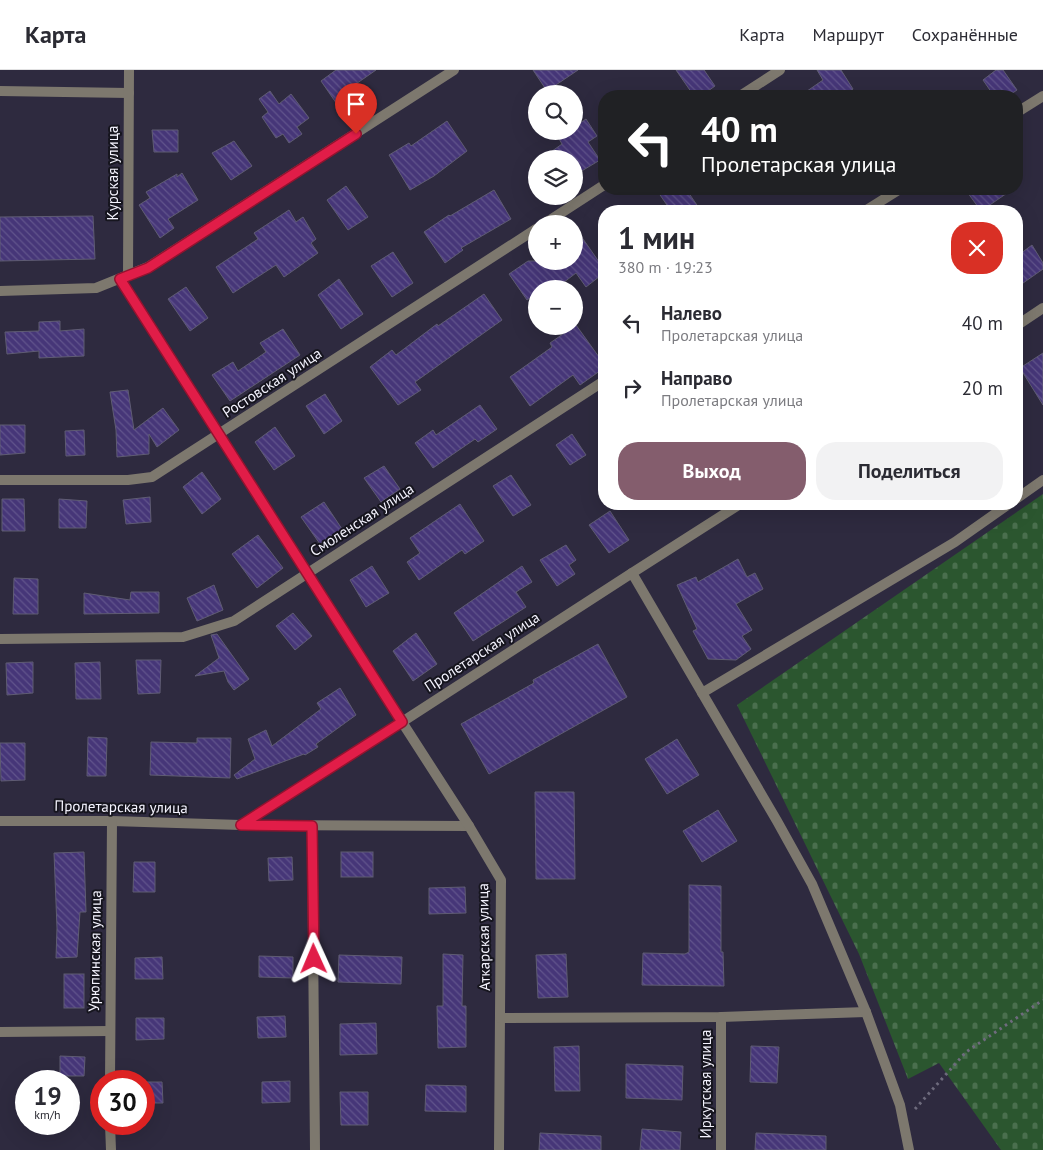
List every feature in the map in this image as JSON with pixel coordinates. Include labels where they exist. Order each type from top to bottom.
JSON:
[{"type":"street","name":"Курская улица","points":[[124,277],[129,70]]},
{"type":"street","points":[[0,291],[96,288],[148,268],[454,70]]},
{"type":"street","points":[[749,90],[780,70]]},
{"type":"street","points":[[0,91],[129,93]]},
{"type":"street","points":[[1023,109],[1043,96]]},
{"type":"street","points":[[558,215],[598,189]]},
{"type":"street","points":[[875,205],[890,195]]},
{"type":"street","name":"Ростовская улица","points":[[0,480],[128,480],[152,477],[528,234]]},
{"type":"street","points":[[124,277],[219,435],[402,722]]},
{"type":"street","points":[[1023,321],[1043,308]]},
{"type":"street","name":"Смоленская улица","points":[[0,639],[183,637],[234,621],[598,385]]},
{"type":"street","points":[[1023,494],[1043,480]]},
{"type":"street","name":"Пролетарская улица","points":[[241,825],[731,510]]},
{"type":"street","points":[[702,693],[955,542],[1000,510]]},
{"type":"street","points":[[632,573],[812,884],[866,1012],[900,1105],[909,1150]]},
{"type":"street","name":"Аткарская улица","points":[[402,722],[469,826],[501,880],[499,1150]]},
{"type":"street","name":"Пролетарская улица","points":[[0,821],[112,821],[312,826],[469,826]]},
{"type":"street","name":"Урюпинская улица","points":[[110,1070],[112,821]]},
{"type":"street","points":[[312,826],[315,1150]]},
{"type":"street","points":[[500,1018],[721,1017],[866,1012]]},
{"type":"street","name":"Иркутская улица","points":[[721,1017],[721,1150]]},
{"type":"street","points":[[0,1032],[110,1031]]},
{"type":"street","points":[[110,1135],[110,1150]]},
{"type":"path","points":[[903,1122],[966,1052],[1043,1000]]},
{"type":"green space","points":[[1043,494],[1043,1150],[1001,1150],[939,1063],[908,1079],[859,954],[737,705],[1020,510],[1023,510],[1023,508]]},
{"type":"building","points":[[336,70],[376,70],[353,86],[360,96],[341,110],[321,81]]},
{"type":"building","points":[[533,70],[578,70],[556,85],[543,85]]},
{"type":"building","points":[[676,70],[704,70],[715,86],[709,90],[690,90]]},
{"type":"building","points":[[817,70],[841,70],[853,89],[809,90],[823,80]]},
{"type":"building","points":[[996,70],[1003,70],[1017,90],[990,90],[983,80]]},
{"type":"building","points":[[270,91],[279,104],[291,94],[309,118],[297,127],[302,134],[289,143],[283,134],[276,138],[262,117],[268,112],[259,99]]},
{"type":"building","points":[[586,119],[597,136],[588,142],[598,157],[598,161],[583,170],[583,150],[554,150],[562,144],[560,140],[583,140],[583,121]]},
{"type":"building","points":[[447,121],[467,151],[434,176],[410,190],[389,155],[409,143],[411,146]]},
{"type":"building","points":[[152,130],[178,130],[178,152],[154,152]]},
{"type":"building","points":[[234,141],[252,166],[231,180],[212,153]]},
{"type":"building","points":[[182,173],[198,200],[168,219],[174,228],[160,238],[139,205],[150,198],[146,192]]},
{"type":"building","points":[[346,186],[368,217],[348,230],[327,200]]},
{"type":"building","points":[[494,190],[511,219],[461,248],[463,250],[445,263],[424,232],[449,215]]},
{"type":"building","points":[[660,195],[690,195],[697,205],[667,205]]},
{"type":"building","points":[[969,195],[1004,195],[990,205],[977,205]]},
{"type":"building","points":[[289,210],[296,222],[303,217],[316,239],[311,243],[318,253],[284,277],[276,265],[233,293],[216,267],[258,239],[254,233]]},
{"type":"building","points":[[93,216],[95,259],[0,261],[0,217]]},
{"type":"building","points":[[583,239],[598,260],[598,278],[586,287],[583,280],[576,273],[567,280],[528,280],[527,300],[509,274],[528,261],[528,270],[583,270]]},
{"type":"building","points":[[1032,245],[1043,263],[1043,269],[1023,283],[1023,252]]},
{"type":"building","points":[[393,252],[413,283],[392,297],[371,266]]},
{"type":"building","points":[[339,279],[363,314],[341,329],[318,295]]},
{"type":"building","points":[[186,287],[208,318],[190,331],[168,299]]},
{"type":"building","points":[[484,294],[502,320],[415,382],[421,390],[398,405],[370,367],[392,350],[396,355],[437,324],[438,326]]},
{"type":"building","points":[[60,321],[60,331],[84,329],[84,356],[39,358],[39,351],[7,354],[5,332],[39,331],[39,322]]},
{"type":"building","points":[[283,329],[300,355],[230,401],[212,375],[233,362],[238,371],[266,352],[260,343]]},
{"type":"building","points":[[562,335],[583,335],[598,356],[598,372],[580,385],[573,375],[530,406],[510,377],[552,347],[550,343]]},
{"type":"building","points":[[1043,353],[1043,405],[1023,373],[1023,366]]},
{"type":"building","points":[[128,390],[134,430],[163,408],[179,430],[157,447],[149,434],[149,454],[117,457],[116,430],[110,392]]},
{"type":"building","points":[[325,394],[342,421],[324,434],[306,406]]},
{"type":"building","points":[[480,405],[497,429],[478,442],[475,439],[433,468],[415,443],[433,430],[436,435]]},
{"type":"building","points":[[0,425],[25,425],[25,453],[0,455]]},
{"type":"building","points":[[275,427],[295,456],[274,470],[255,442]]},
{"type":"building","points":[[84,430],[85,455],[66,456],[65,431]]},
{"type":"building","points":[[572,434],[586,455],[570,465],[556,445]]},
{"type":"building","points":[[384,466],[400,489],[381,502],[364,478]]},
{"type":"building","points":[[202,472],[221,499],[202,514],[183,487]]},
{"type":"building","points":[[511,475],[531,505],[513,516],[493,486]]},
{"type":"building","points":[[150,497],[151,522],[126,524],[123,500]]},
{"type":"building","points":[[2,499],[24,499],[25,531],[2,531]]},
{"type":"building","points":[[59,499],[87,501],[86,528],[59,528]]},
{"type":"building","points":[[324,502],[342,529],[320,544],[301,517]]},
{"type":"building","points":[[460,504],[484,541],[465,554],[462,550],[419,580],[407,562],[420,553],[410,538]]},
{"type":"building","points":[[610,511],[629,540],[609,553],[589,525]]},
{"type":"building","points":[[258,535],[283,568],[257,588],[232,554]]},
{"type":"building","points":[[566,545],[576,560],[569,565],[575,574],[557,586],[540,560]]},
{"type":"building","points":[[738,559],[747,577],[755,573],[763,589],[736,604],[752,630],[742,636],[751,649],[736,660],[708,659],[693,631],[697,629],[677,585],[696,577],[698,582]]},
{"type":"building","points":[[372,566],[389,593],[366,607],[350,580]]},
{"type":"building","points":[[522,566],[532,582],[516,592],[526,607],[473,641],[454,613]]},
{"type":"building","points":[[14,578],[38,579],[38,614],[13,614]]},
{"type":"building","points":[[214,585],[223,610],[197,621],[187,598]]},
{"type":"building","points":[[131,592],[159,592],[159,613],[84,614],[84,593],[130,600]]},
{"type":"building","points":[[293,613],[312,636],[295,650],[276,626]]},
{"type":"building","points":[[416,633],[437,664],[413,681],[393,651]]},
{"type":"building","points":[[217,634],[249,679],[234,690],[228,682],[224,671],[195,676],[219,658],[211,635]]},
{"type":"building","points":[[598,644],[627,697],[489,774],[461,724],[534,683],[533,680]]},
{"type":"building","points":[[136,660],[161,660],[160,693],[138,694]]},
{"type":"building","points":[[33,662],[33,693],[7,695],[6,663]]},
{"type":"building","points":[[100,662],[101,699],[76,699],[75,663]]},
{"type":"building","points":[[340,688],[356,715],[316,744],[318,747],[305,755],[237,779],[234,775],[255,759],[248,739],[266,730],[272,746],[321,709],[317,703]]},
{"type":"building","points":[[88,737],[107,738],[106,776],[87,776]]},
{"type":"building","points":[[197,738],[231,738],[230,778],[150,775],[151,742],[197,743]]},
{"type":"building","points":[[677,739],[699,775],[667,794],[645,759]]},
{"type":"building","points":[[0,743],[25,743],[25,780],[1,781]]},
{"type":"building","points":[[535,792],[574,792],[575,879],[536,879]]},
{"type":"building","points":[[718,810],[737,841],[702,862],[683,831]]},
{"type":"building","points":[[84,852],[86,912],[80,912],[77,957],[56,958],[57,928],[54,853]]},
{"type":"building","points":[[341,852],[373,852],[373,877],[341,877]]},
{"type":"building","points":[[292,857],[293,880],[269,881],[268,858]]},
{"type":"building","points":[[134,862],[155,862],[155,892],[133,892]]},
{"type":"building","points":[[689,885],[721,886],[721,952],[723,952],[724,986],[642,985],[643,953],[685,954],[689,952]]},
{"type":"building","points":[[465,887],[466,913],[429,914],[429,888]]},
{"type":"building","points":[[443,954],[463,955],[462,1006],[466,1006],[466,1047],[438,1048],[437,1006],[443,1006]]},
{"type":"building","points":[[566,954],[568,997],[538,998],[536,955]]},
{"type":"building","points":[[339,955],[402,957],[401,984],[338,982]]},
{"type":"building","points":[[259,956],[293,957],[293,978],[259,977]]},
{"type":"building","points":[[162,957],[163,979],[135,979],[135,958]]},
{"type":"building","points":[[64,974],[84,974],[84,1008],[64,1008]]},
{"type":"building","points":[[285,1016],[286,1037],[258,1038],[257,1017]]},
{"type":"building","points":[[136,1018],[164,1018],[164,1039],[136,1040]]},
{"type":"building","points":[[376,1023],[377,1054],[340,1055],[340,1024]]},
{"type":"building","points":[[579,1046],[580,1091],[555,1091],[554,1047]]},
{"type":"building","points":[[751,1046],[779,1047],[777,1083],[750,1082]]},
{"type":"building","points":[[60,1056],[85,1057],[84,1076],[80,1076],[80,1070],[60,1070]]},
{"type":"building","points":[[626,1064],[683,1066],[682,1100],[626,1098]]},
{"type":"building","points":[[290,1081],[290,1102],[262,1103],[262,1082]]},
{"type":"building","points":[[155,1082],[162,1082],[163,1103],[155,1103]]},
{"type":"building","points":[[426,1085],[466,1086],[466,1112],[425,1111]]},
{"type":"building","points":[[340,1092],[368,1092],[368,1125],[341,1125]]},
{"type":"building","points":[[642,1129],[681,1132],[680,1150],[640,1150]]},
{"type":"building","points":[[540,1133],[601,1136],[601,1150],[539,1150]]},
{"type":"building","points":[[756,1133],[826,1136],[826,1150],[755,1150]]},
{"type":"route","points":[[314,959],[312,826],[241,825],[402,722],[120,279],[148,268],[356,134]]}]
